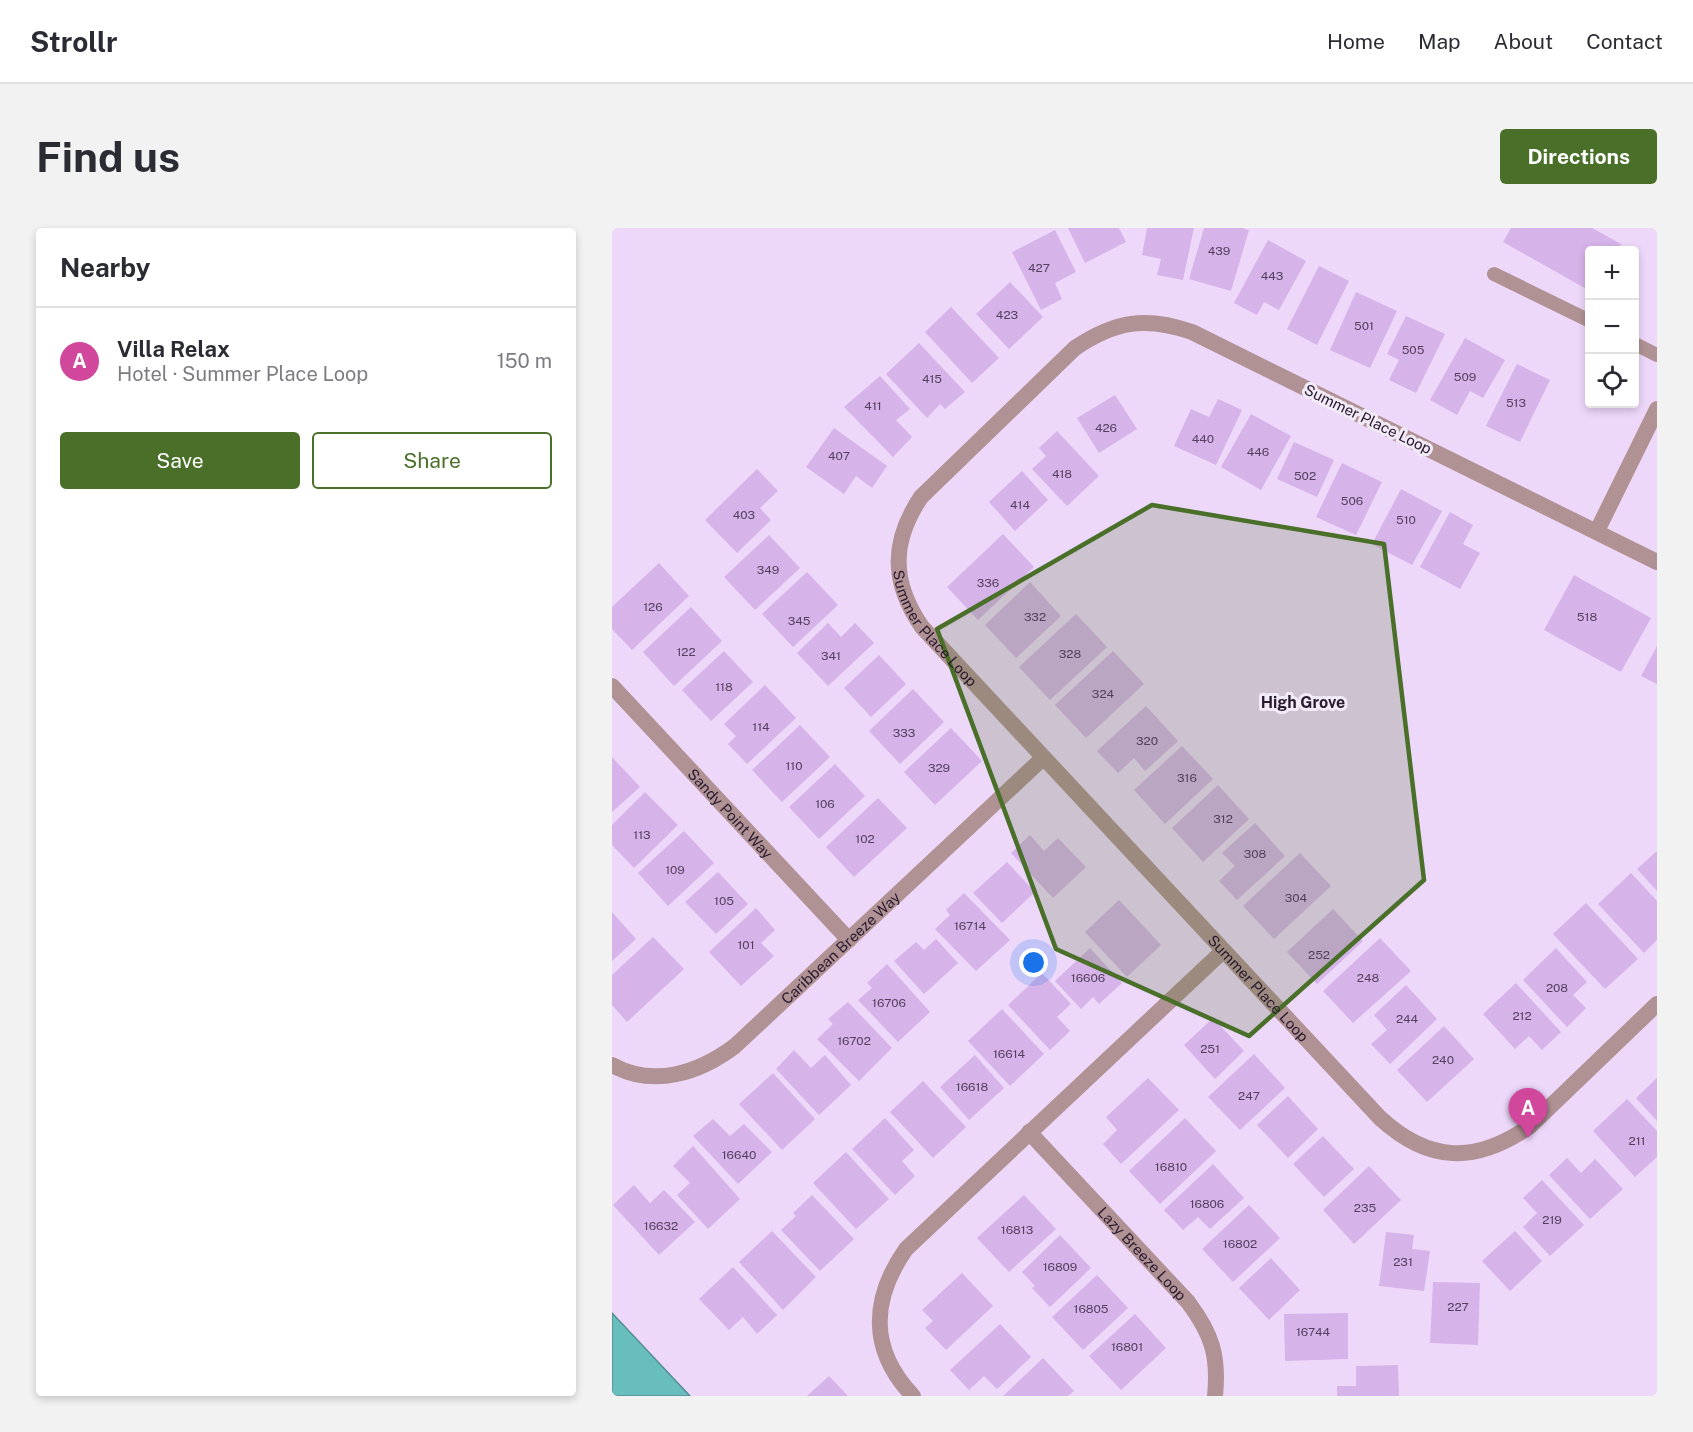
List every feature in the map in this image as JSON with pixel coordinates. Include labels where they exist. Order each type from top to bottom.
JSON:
[{"type":"street","name":"Summer Place Loop","points":[[1657,562],[1192,332],[1173,325],[1152,322],[1113,327],[1076,348],[935,481],[911,512],[902,530],[898,551],[898,572],[902,592],[922,627],[1380,1118],[1413,1143],[1454,1154],[1472,1153],[1492,1148],[1512,1139],[1530,1126],[1657,1004]]},
{"type":"street","points":[[1597,531],[1657,409]]},
{"type":"street","name":"Sandy Point Way","points":[[612,686],[849,940]]},
{"type":"street","name":"Caribbean Breeze Way","points":[[612,1065],[633,1074],[659,1077],[685,1073],[711,1063],[735,1046],[1043,758]]},
{"type":"street","points":[[913,1396],[894,1371],[885,1352],[880,1331],[880,1307],[885,1285],[893,1266],[906,1249],[1223,951]]},
{"type":"street","name":"Lazy Breeze Loop","points":[[1029,1132],[1200,1317],[1209,1335],[1214,1354],[1217,1372],[1215,1396]]},
{"type":"lane","points":[[1494,274],[1585,319]]},
{"type":"lane","points":[[1639,346],[1657,355]]},
{"type":"highlighted area","points":[[1152,505],[1384,544],[1424,880],[1249,1036],[1056,949],[937,629]]},
{"type":"shaded area","points":[[612,1313],[690,1396],[612,1396]]},
{"type":"building","points":[[1068,228],[1119,228],[1126,242],[1085,263]]},
{"type":"building","points":[[1147,228],[1194,228],[1183,280],[1157,275],[1161,259],[1142,255]]},
{"type":"building","points":[[1204,228],[1249,230],[1231,291],[1189,279]]},
{"type":"building","points":[[1511,228],[1592,228],[1621,244],[1620,246],[1585,246],[1585,288],[1503,242]]},
{"type":"building","points":[[1055,230],[1076,272],[1055,283],[1062,299],[1041,310],[1012,252]]},
{"type":"building","points":[[1268,240],[1306,261],[1279,310],[1264,302],[1257,315],[1234,303]]},
{"type":"building","points":[[1319,266],[1349,281],[1317,345],[1287,329]]},
{"type":"building","points":[[1010,282],[1043,317],[1009,349],[976,314]]},
{"type":"building","points":[[1356,292],[1397,311],[1370,368],[1330,350]]},
{"type":"building","points":[[951,307],[999,358],[972,383],[925,332]]},
{"type":"building","points":[[1406,316],[1445,334],[1416,393],[1389,380],[1399,360],[1387,354]]},
{"type":"building","points":[[1465,338],[1505,360],[1483,398],[1470,391],[1457,415],[1430,400]]},
{"type":"building","points":[[919,343],[965,392],[945,409],[940,404],[927,418],[886,374]]},
{"type":"building","points":[[1517,364],[1550,380],[1520,442],[1486,426]]},
{"type":"building","points":[[880,376],[910,409],[896,420],[912,437],[893,457],[844,407]]},
{"type":"building","points":[[1115,395],[1137,429],[1099,453],[1077,418]]},
{"type":"building","points":[[1218,399],[1242,410],[1216,465],[1174,446],[1191,409],[1209,417]]},
{"type":"building","points":[[1251,414],[1291,436],[1261,490],[1221,467]]},
{"type":"building","points":[[834,428],[887,466],[872,488],[856,476],[844,494],[806,467]]},
{"type":"building","points":[[1057,431],[1099,476],[1067,506],[1032,469],[1046,456],[1039,448]]},
{"type":"building","points":[[1294,442],[1334,460],[1317,497],[1277,479]]},
{"type":"building","points":[[1342,463],[1382,482],[1356,535],[1316,517]]},
{"type":"building","points":[[757,469],[778,491],[760,508],[771,520],[737,553],[705,520]]},
{"type":"building","points":[[1022,471],[1048,500],[1015,531],[989,502]]},
{"type":"building","points":[[1401,489],[1442,511],[1412,565],[1372,544]]},
{"type":"building","points":[[1450,512],[1473,525],[1463,544],[1480,553],[1460,589],[1420,567]]},
{"type":"building","points":[[1003,534],[1034,567],[978,620],[947,587]]},
{"type":"building","points":[[769,535],[800,568],[755,610],[724,577]]},
{"type":"building","points":[[659,563],[689,596],[632,650],[612,629],[612,607]]},
{"type":"building","points":[[807,572],[838,605],[793,647],[762,614]]},
{"type":"building","points":[[1574,575],[1651,618],[1621,672],[1544,630]]},
{"type":"building","points":[[1030,582],[1061,616],[1016,658],[985,625]]},
{"type":"building","points":[[691,607],[722,641],[674,686],[643,652]]},
{"type":"building","points":[[1076,614],[1107,647],[1050,700],[1019,667]]},
{"type":"building","points":[[828,623],[841,637],[855,623],[874,643],[828,686],[797,653]]},
{"type":"building","points":[[1657,646],[1657,684],[1641,676]]},
{"type":"building","points":[[724,651],[753,682],[711,721],[682,690]]},
{"type":"building","points":[[1113,651],[1144,684],[1086,738],[1055,705]]},
{"type":"building","points":[[879,655],[906,684],[871,717],[844,688]]},
{"type":"building","points":[[765,685],[796,718],[747,764],[728,744],[736,736],[724,724]]},
{"type":"building","points":[[913,689],[944,722],[900,764],[869,731]]},
{"type":"building","points":[[1146,706],[1178,741],[1145,771],[1134,758],[1118,773],[1097,751]]},
{"type":"building","points":[[800,725],[830,757],[782,802],[752,770]]},
{"type":"building","points":[[951,728],[982,761],[935,805],[904,772]]},
{"type":"building","points":[[1182,746],[1213,779],[1165,824],[1134,790]]},
{"type":"building","points":[[612,757],[640,787],[612,812]]},
{"type":"building","points":[[835,764],[865,796],[819,839],[789,807]]},
{"type":"building","points":[[1218,785],[1249,819],[1203,862],[1172,828]]},
{"type":"building","points":[[645,792],[678,825],[634,868],[612,845],[612,825]]},
{"type":"building","points":[[878,798],[907,828],[854,877],[826,847]]},
{"type":"building","points":[[1255,823],[1285,856],[1237,900],[1219,881],[1235,866],[1222,853]]},
{"type":"building","points":[[684,831],[714,863],[668,906],[638,873]]},
{"type":"building","points":[[1030,835],[1044,851],[1058,838],[1086,867],[1053,898],[1011,853]]},
{"type":"building","points":[[1657,851],[1657,891],[1637,869]]},
{"type":"building","points":[[1300,853],[1331,886],[1274,939],[1243,906]]},
{"type":"building","points":[[1007,862],[1035,892],[1002,923],[973,893]]},
{"type":"building","points":[[718,872],[748,904],[716,934],[685,902]]},
{"type":"building","points":[[1631,873],[1657,901],[1657,940],[1644,953],[1598,904]]},
{"type":"building","points":[[964,893],[1010,940],[976,971],[935,929],[950,915],[946,910]]},
{"type":"building","points":[[1119,900],[1161,945],[1127,977],[1085,932]]},
{"type":"building","points":[[1586,903],[1638,959],[1605,989],[1553,934]]},
{"type":"building","points":[[756,908],[775,930],[761,943],[774,956],[741,986],[709,952]]},
{"type":"building","points":[[1333,909],[1363,941],[1317,984],[1287,952]]},
{"type":"building","points":[[612,912],[636,939],[612,961]]},
{"type":"building","points":[[653,937],[684,969],[627,1022],[612,1005],[612,975]]},
{"type":"building","points":[[1380,938],[1411,971],[1353,1023],[1323,991]]},
{"type":"building","points":[[936,939],[958,963],[924,994],[894,961],[916,942],[924,950]]},
{"type":"building","points":[[1090,948],[1122,983],[1099,1004],[1093,997],[1081,1009],[1055,981]]},
{"type":"building","points":[[1556,948],[1587,982],[1573,995],[1586,1008],[1567,1027],[1523,980]]},
{"type":"building","points":[[887,964],[930,1012],[898,1042],[858,1000],[872,988],[867,983]]},
{"type":"building","points":[[1042,973],[1071,1004],[1057,1017],[1070,1031],[1050,1050],[1008,1005]]},
{"type":"building","points":[[1516,983],[1561,1032],[1542,1050],[1529,1036],[1515,1049],[1483,1014]]},
{"type":"building","points":[[1406,985],[1437,1019],[1390,1064],[1371,1044],[1387,1030],[1374,1015]]},
{"type":"building","points":[[848,1002],[892,1048],[859,1081],[817,1039],[833,1024],[828,1019]]},
{"type":"building","points":[[1002,1009],[1044,1054],[1010,1086],[968,1041]]},
{"type":"building","points":[[1213,1018],[1244,1051],[1215,1079],[1184,1045]]},
{"type":"building","points":[[1444,1026],[1474,1059],[1427,1102],[1397,1070]]},
{"type":"building","points":[[794,1050],[811,1068],[825,1055],[851,1085],[819,1115],[776,1069]]},
{"type":"building","points":[[1254,1054],[1285,1088],[1240,1130],[1208,1097]]},
{"type":"building","points":[[975,1055],[1004,1088],[969,1120],[940,1087]]},
{"type":"building","points":[[773,1073],[815,1119],[782,1150],[739,1104]]},
{"type":"building","points":[[1148,1078],[1179,1110],[1121,1164],[1103,1144],[1117,1130],[1106,1117]]},
{"type":"building","points":[[1657,1078],[1657,1121],[1636,1098]]},
{"type":"building","points":[[923,1081],[966,1127],[933,1158],[890,1112]]},
{"type":"building","points":[[1288,1096],[1318,1129],[1288,1158],[1257,1125]]},
{"type":"building","points":[[1627,1099],[1657,1131],[1657,1157],[1635,1177],[1593,1131]]},
{"type":"building","points":[[885,1118],[914,1150],[902,1161],[915,1176],[895,1195],[852,1149]]},
{"type":"building","points":[[1185,1118],[1216,1151],[1160,1204],[1129,1171]]},
{"type":"building","points":[[713,1119],[730,1136],[744,1124],[772,1152],[738,1184],[693,1136]]},
{"type":"building","points":[[1323,1136],[1354,1169],[1324,1197],[1293,1164]]},
{"type":"building","points":[[693,1146],[740,1199],[708,1229],[677,1195],[690,1183],[673,1166]]},
{"type":"building","points":[[846,1152],[889,1199],[856,1229],[813,1183]]},
{"type":"building","points":[[1567,1158],[1581,1173],[1595,1159],[1623,1189],[1590,1219],[1549,1175]]},
{"type":"building","points":[[1213,1164],[1244,1198],[1210,1229],[1198,1217],[1183,1230],[1164,1210]]},
{"type":"building","points":[[1369,1166],[1401,1200],[1354,1244],[1323,1210]]},
{"type":"building","points":[[1542,1180],[1584,1225],[1550,1256],[1523,1227],[1537,1213],[1523,1198]]},
{"type":"building","points":[[634,1185],[650,1203],[664,1190],[695,1222],[659,1255],[613,1205]]},
{"type":"building","points":[[812,1195],[854,1239],[820,1271],[781,1230],[796,1216],[793,1213]]},
{"type":"building","points":[[1024,1195],[1056,1229],[1009,1272],[977,1238]]},
{"type":"building","points":[[1249,1205],[1280,1238],[1233,1282],[1202,1249]]},
{"type":"building","points":[[772,1231],[816,1277],[783,1310],[739,1262]]},
{"type":"building","points":[[1515,1231],[1542,1261],[1510,1291],[1482,1261]]},
{"type":"building","points":[[1386,1232],[1414,1235],[1412,1249],[1430,1251],[1424,1291],[1379,1286]]},
{"type":"building","points":[[1060,1235],[1091,1268],[1050,1307],[1032,1288],[1035,1286],[1022,1272]]},
{"type":"building","points":[[1271,1258],[1300,1290],[1269,1320],[1239,1288]]},
{"type":"building","points":[[733,1267],[777,1315],[757,1334],[743,1317],[729,1330],[699,1299]]},
{"type":"building","points":[[962,1273],[993,1306],[946,1350],[925,1328],[933,1321],[922,1310]]},
{"type":"building","points":[[1097,1275],[1128,1308],[1083,1350],[1052,1317]]},
{"type":"building","points":[[1433,1282],[1480,1283],[1478,1345],[1430,1343]]},
{"type":"building","points":[[1348,1313],[1348,1359],[1285,1361],[1284,1314]]},
{"type":"building","points":[[1135,1314],[1166,1348],[1121,1390],[1089,1356]]},
{"type":"building","points":[[1000,1324],[1031,1357],[997,1389],[984,1376],[969,1390],[950,1370]]},
{"type":"building","points":[[1043,1358],[1074,1391],[1068,1396],[1003,1396]]},
{"type":"building","points":[[1398,1365],[1399,1396],[1337,1396],[1337,1386],[1356,1386],[1356,1366]]},
{"type":"building","points":[[829,1376],[848,1396],[807,1396]]},
{"type":"place","name":"Villa Relax","points":[[1528,1138]]},
{"type":"district","name":"High Grove","points":[[1303,702]]}]
